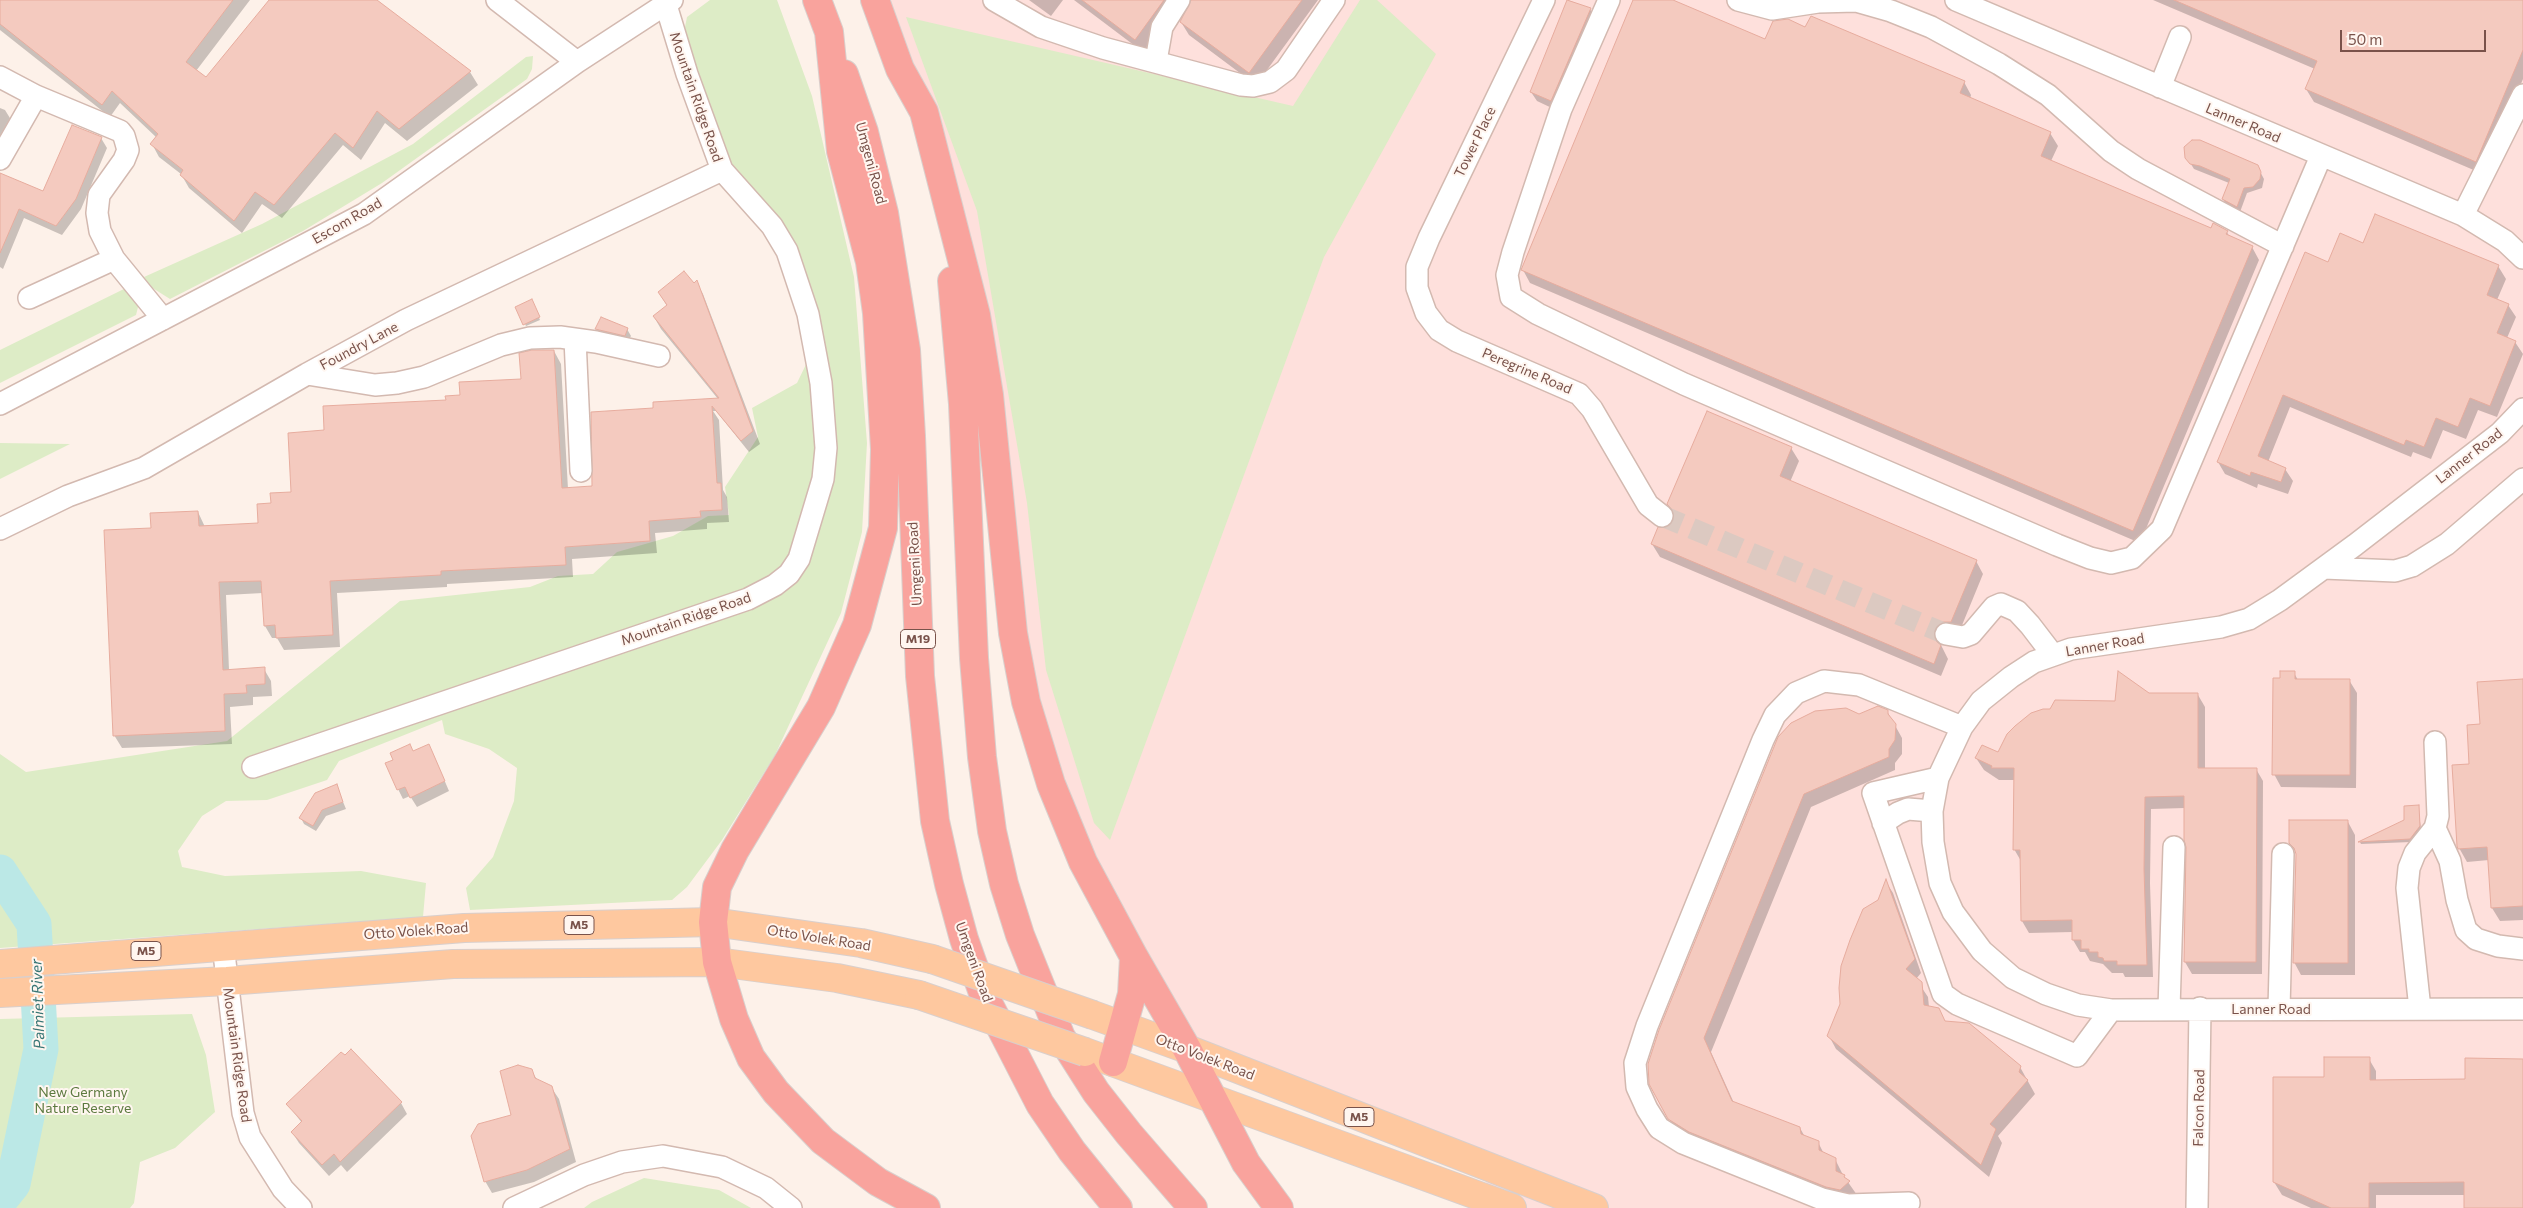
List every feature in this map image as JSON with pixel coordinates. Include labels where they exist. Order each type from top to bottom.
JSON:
[{"type":"highway","name":"M19","points":[[817,0],[830,32]]},
{"type":"highway","points":[[875,0],[900,69],[927,158],[955,297],[963,404],[974,658],[992,831],[1004,884],[1020,935],[1061,1037],[1096,1092],[1128,1134],[1193,1208]]},
{"type":"highway","points":[[830,32],[841,151],[870,262],[877,312],[885,449],[882,528],[857,625],[820,707],[735,850],[716,887],[713,922],[717,962],[734,1019],[748,1050],[776,1092],[823,1141],[878,1182],[926,1208]]},
{"type":"highway","name":"Umgeni Road","points":[[830,32],[864,132],[884,213],[898,293],[906,350],[911,427],[920,676],[935,821],[954,902],[983,993],[1040,1104],[1072,1151],[1118,1208]]},
{"type":"highway","points":[[900,69],[924,112],[976,315],[989,395],[1014,633],[1028,710],[1048,775],[1083,862],[1134,957],[1187,1049],[1211,1099],[1246,1163],[1279,1208]]},
{"type":"highway","points":[[1113,1062],[1132,994],[1134,957]]},
{"type":"main road","name":"Otto Volek Road","points":[[11,963],[223,945],[464,928],[713,922],[862,944],[932,959],[1093,1015],[1187,1049],[1594,1208]]},
{"type":"main road","name":"M5","points":[[12,993],[227,981],[453,964],[717,962],[837,978],[919,995],[1113,1062],[1512,1208]]},
{"type":"street","points":[[497,0],[578,62]]},
{"type":"street","points":[[994,0],[1041,27],[1103,48],[1241,85],[1253,86],[1270,82],[1286,70],[1334,0]]},
{"type":"street","points":[[1156,61],[1162,27],[1179,0]]},
{"type":"street","name":"Tower Place","points":[[1417,288],[1417,267],[1429,238],[1544,0]]},
{"type":"street","points":[[1609,0],[1561,109],[1513,252],[1507,274],[1512,297],[1538,314],[1684,384],[2090,558],[2111,564],[2132,558],[2162,529],[2322,156]]},
{"type":"street","points":[[1738,0],[1772,9],[1818,2],[1856,1],[1891,10],[1931,27],[1999,64],[2048,95],[2111,151],[2138,169],[2283,246]]},
{"type":"street","name":"Lanner Road","points":[[1956,0],[2463,215],[2504,240],[2523,258]]},
{"type":"street","name":"Escom Road","points":[[0,404],[364,214],[578,62],[669,2]]},
{"type":"street","name":"Mountain Ridge Road","points":[[253,767],[748,599],[774,585],[789,574],[799,559],[822,479],[826,448],[821,383],[808,314],[787,251],[772,226],[722,170],[687,74],[669,2]]},
{"type":"street","points":[[2160,87],[2180,37]]},
{"type":"street","points":[[0,77],[36,96],[120,131],[124,136],[128,150],[124,160],[99,195],[97,213],[100,231],[114,259],[163,319]]},
{"type":"street","points":[[2463,215],[2523,95]]},
{"type":"street","points":[[0,159],[36,96]]},
{"type":"street","name":"Foundry Lane","points":[[0,529],[68,496],[144,468],[306,374],[406,320],[722,170]]},
{"type":"street","points":[[30,298],[114,259]]},
{"type":"street","name":"Peregrine Road","points":[[1417,288],[1426,313],[1439,330],[1457,341],[1579,394],[1592,409],[1648,505],[1662,516]]},
{"type":"street","points":[[306,374],[375,385],[396,383],[424,377],[515,340],[530,338],[575,339],[659,356]]},
{"type":"street","points":[[575,339],[581,471]]},
{"type":"street","name":"Lanner Road","points":[[2523,409],[2500,434],[2324,568],[2249,619],[2222,627],[2071,649],[2034,662],[2011,677],[1981,701],[1962,727],[1938,778],[1932,811],[1933,842],[1940,883],[1953,912],[1982,951],[2013,978],[2046,994],[2078,1005],[2111,1010],[2200,1008],[2523,1010]]},
{"type":"street","points":[[2324,568],[2395,571],[2412,566],[2447,544],[2523,479]]},
{"type":"street","points":[[1946,634],[1962,637],[1971,634],[1980,626],[1987,613],[2001,604],[2017,611],[2053,655]]},
{"type":"street","points":[[1909,1202],[1848,1205],[1822,1199],[1683,1143],[1659,1128],[1647,1109],[1637,1087],[1635,1063],[1647,1026],[1763,740],[1776,715],[1796,693],[1824,681],[1859,685],[1962,727]]},
{"type":"street","points":[[2420,1009],[2407,888],[2409,868],[2416,853],[2435,828],[2438,816],[2435,742]]},
{"type":"street","points":[[1938,778],[1873,793],[1943,994],[1957,1004],[2077,1056],[2111,1010]]},
{"type":"street","points":[[1883,823],[1898,813],[1908,810],[1932,811]]},
{"type":"street","points":[[2435,828],[2450,861],[2457,900],[2466,930],[2476,939],[2491,944],[2523,949]]},
{"type":"street","points":[[2169,1009],[2174,847]]},
{"type":"street","points":[[2279,1009],[2283,854]]},
{"type":"street","name":"Mountain Ridge Road","points":[[223,945],[242,1113],[250,1137],[283,1189],[301,1208]]},
{"type":"street","name":"Falcon Road","points":[[2197,1208],[2200,1008]]},
{"type":"street","points":[[514,1208],[592,1172],[622,1162],[663,1156],[722,1167],[766,1188],[790,1208]]},
{"type":"shaded area","points":[[877,0],[2523,0],[2523,1208],[1480,1208],[1490,1166],[1187,1048],[1039,741],[993,396]]},
{"type":"green space","points":[[710,0],[777,0],[812,96],[854,277],[867,443],[862,532],[841,613],[775,755],[722,840],[687,887],[672,900],[470,910],[466,888],[493,857],[514,801],[517,768],[489,749],[445,734],[442,720],[339,761],[327,780],[267,800],[226,801],[202,816],[178,851],[182,867],[225,876],[361,871],[426,883],[423,917],[0,948],[0,754],[26,772],[227,741],[400,601],[530,587],[558,576],[593,574],[617,552],[673,536],[708,516],[729,515],[725,487],[758,437],[752,408],[797,383],[814,348],[787,251],[737,188],[687,74],[685,27],[687,17]]},
{"type":"green space","points":[[1360,0],[1377,0],[1436,54],[1324,257],[1110,840],[1094,823],[1046,670],[1027,503],[977,211],[906,17],[1293,106]]},
{"type":"green space","points":[[533,56],[532,69],[527,79],[382,183],[303,231],[170,299],[151,287],[144,277],[262,224],[413,144],[526,57]]},
{"type":"green space","points":[[128,287],[139,303],[136,315],[0,383],[0,350]]},
{"type":"green space","points":[[0,443],[70,444],[0,479]]},
{"type":"green space","name":"New Germany Nature Reserve","points":[[192,1014],[206,1055],[215,1112],[175,1148],[140,1162],[134,1203],[130,1208],[0,1208],[0,1019]]},
{"type":"green space","points":[[644,1178],[719,1190],[751,1208],[584,1208],[592,1202]]},
{"type":"building","points":[[0,0],[233,0],[186,62],[206,77],[269,0],[377,0],[471,71],[399,129],[377,111],[353,148],[335,133],[274,205],[255,192],[234,221],[180,175],[183,170],[150,144],[158,134],[112,91],[102,105],[0,24]]},
{"type":"building","points":[[1082,0],[1164,0],[1135,40]]},
{"type":"building","points":[[1191,0],[1302,0],[1249,73],[1180,22]]},
{"type":"building","points":[[1567,0],[1591,8],[1551,101],[1530,92]]},
{"type":"building","points":[[1633,0],[1673,0],[1765,39],[1773,21],[1788,19],[1805,27],[1811,16],[1965,81],[1960,93],[2051,132],[2041,156],[2211,228],[2213,223],[2228,231],[2226,234],[2253,246],[2133,531],[1521,270]]},
{"type":"building","points":[[2174,0],[2523,0],[2523,50],[2476,162],[2305,89],[2317,61]]},
{"type":"building","points":[[72,125],[102,137],[76,199],[56,226],[19,209],[0,253],[0,173],[43,191]]},
{"type":"building","points":[[2192,140],[2200,140],[2258,165],[2261,172],[2260,179],[2253,187],[2244,188],[2237,207],[2222,199],[2230,179],[2200,166],[2190,164],[2185,158],[2184,147]]},
{"type":"building","points":[[2375,214],[2499,265],[2487,295],[2509,304],[2497,333],[2516,341],[2490,406],[2470,398],[2458,427],[2436,418],[2424,447],[2406,440],[2404,445],[2283,395],[2258,456],[2286,468],[2281,482],[2251,472],[2250,476],[2217,462],[2305,252],[2328,262],[2340,233],[2363,243]]},
{"type":"building","points":[[684,271],[694,283],[697,280],[753,431],[741,441],[712,406],[717,483],[721,483],[722,510],[700,511],[701,517],[649,521],[650,541],[565,547],[566,565],[441,571],[441,575],[330,581],[333,635],[276,638],[275,625],[264,626],[261,581],[219,582],[223,670],[265,667],[265,684],[246,685],[247,693],[224,694],[225,731],[113,736],[104,530],[151,528],[150,513],[198,511],[199,526],[258,523],[257,504],[271,503],[270,493],[291,492],[288,433],[324,430],[323,406],[446,400],[445,396],[460,395],[459,382],[521,379],[519,353],[532,350],[554,350],[562,488],[592,486],[591,412],[653,408],[653,402],[719,398],[653,316],[667,305],[658,292]]},
{"type":"building","points":[[532,299],[540,317],[523,325],[515,307]]},
{"type":"building","points":[[601,317],[628,328],[625,336],[595,329]]},
{"type":"building","points":[[1707,411],[1792,447],[1780,476],[1977,560],[1951,622],[1941,622],[1934,631],[1934,639],[1941,645],[1934,664],[1651,544],[1658,527],[1667,527],[1674,518],[1673,511],[1667,504]]},
{"type":"building","points":[[2118,671],[2149,693],[2198,693],[2198,768],[2257,768],[2256,962],[2184,962],[2186,847],[2184,840],[2184,796],[2145,797],[2144,869],[2147,965],[2117,965],[2117,961],[2104,961],[2103,958],[2098,957],[2098,952],[2089,952],[2089,949],[2081,949],[2081,940],[2072,940],[2072,920],[2021,921],[2020,850],[2013,850],[2014,768],[1991,768],[1992,766],[1975,758],[1982,745],[1998,752],[2007,734],[2015,726],[2031,713],[2050,709],[2055,700],[2115,701]]},
{"type":"building","points":[[2280,671],[2295,671],[2295,679],[2350,679],[2350,775],[2272,775],[2273,678],[2280,678]]},
{"type":"building","points":[[2523,679],[2523,906],[2491,908],[2487,847],[2458,849],[2457,846],[2452,765],[2469,764],[2467,725],[2480,724],[2477,682]]},
{"type":"building","points":[[1878,706],[1888,710],[1888,714],[1896,724],[1895,740],[1889,749],[1889,757],[1804,794],[1704,1038],[1732,1101],[1800,1127],[1801,1134],[1819,1141],[1819,1150],[1836,1158],[1836,1171],[1845,1175],[1844,1177],[1850,1181],[1840,1190],[1826,1187],[1689,1132],[1668,1119],[1649,1084],[1648,1064],[1659,1030],[1778,737],[1791,723],[1815,711],[1846,708],[1859,714]]},
{"type":"building","points":[[410,744],[413,751],[429,744],[445,781],[410,798],[405,787],[397,790],[385,763],[393,760],[390,753]]},
{"type":"building","points":[[337,784],[343,802],[322,810],[313,826],[299,818],[315,793]]},
{"type":"building","points":[[2419,805],[2420,826],[2410,839],[2358,842],[2404,820],[2404,806]]},
{"type":"building","points":[[2289,820],[2348,820],[2348,963],[2293,963],[2296,854],[2294,848],[2289,843]]},
{"type":"building","points":[[1886,879],[1915,959],[1906,969],[1922,982],[1924,1005],[1939,1008],[1945,1021],[1969,1023],[2021,1066],[2019,1072],[2028,1080],[1990,1124],[1996,1129],[1981,1165],[1827,1036],[1840,1004],[1841,966],[1850,940],[1863,909],[1878,900]]},
{"type":"building","points":[[351,1049],[402,1102],[340,1162],[334,1154],[322,1165],[291,1132],[302,1121],[286,1104],[341,1052],[345,1055]]},
{"type":"building","points":[[2324,1057],[2370,1057],[2370,1080],[2465,1079],[2465,1058],[2523,1059],[2523,1208],[2464,1208],[2464,1182],[2369,1183],[2369,1208],[2331,1208],[2273,1182],[2273,1077],[2324,1077]]},
{"type":"building","points":[[518,1065],[532,1069],[535,1078],[552,1086],[570,1149],[527,1170],[484,1182],[471,1136],[478,1124],[511,1115],[500,1071]]},
{"type":"waterway","name":"Palmiet River","points":[[0,872],[34,924],[41,1049],[13,1184],[0,1200]]},
{"type":"tunnel","points":[[1662,516],[1946,634]]}]
